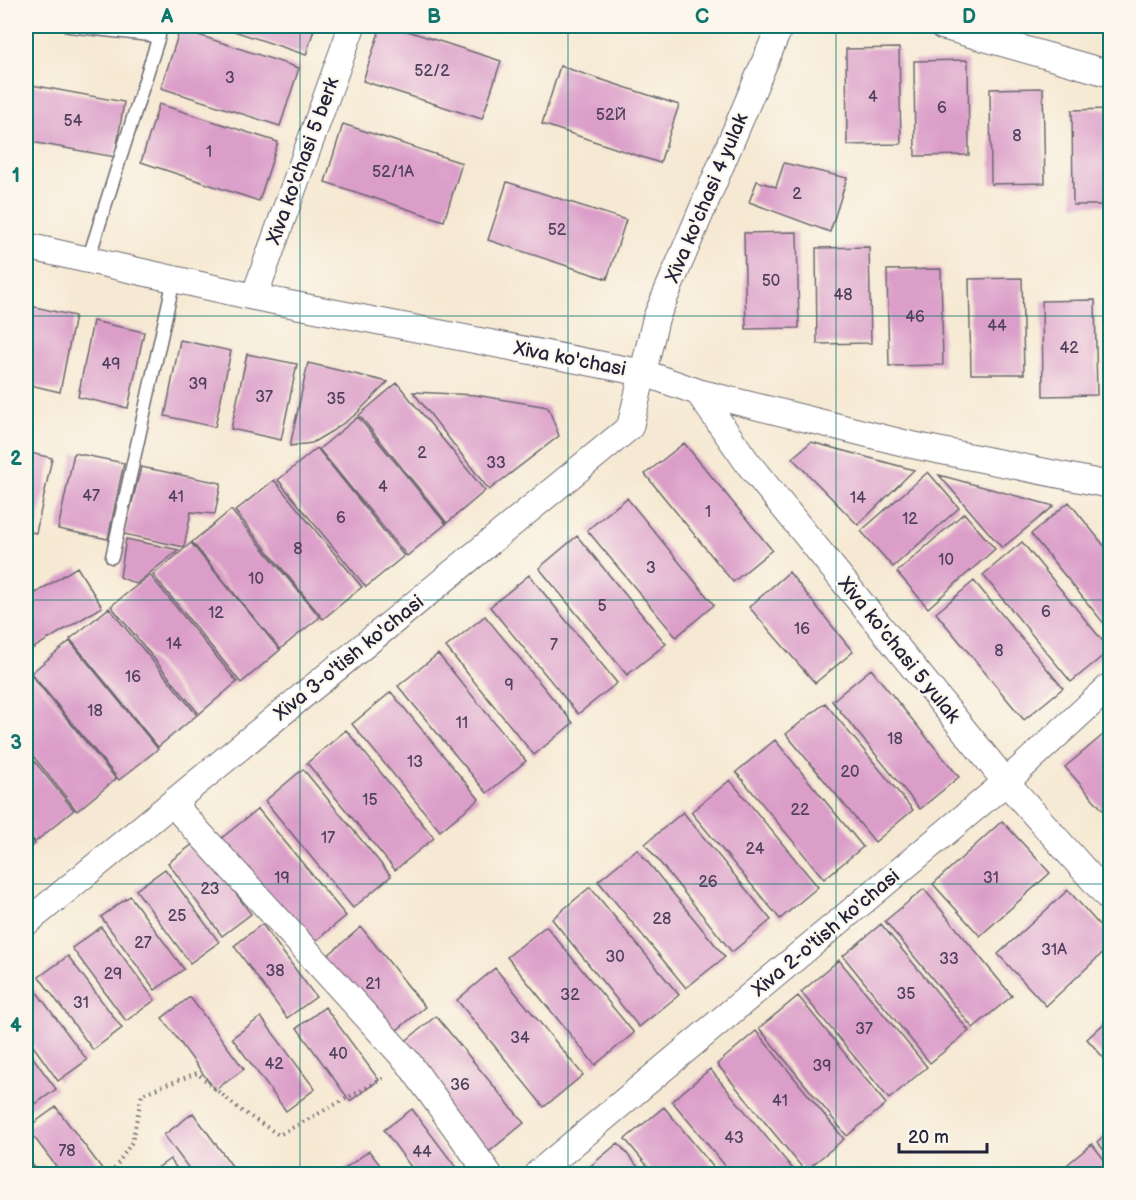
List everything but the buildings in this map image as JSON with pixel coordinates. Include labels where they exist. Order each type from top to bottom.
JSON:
[{"type":"street","name":"Xiva ko'chasi 5 berk","points":[[254,297],[352,26]]},
{"type":"street","name":"Xiva ko'chasi 4 yulak","points":[[644,373],[656,318],[780,26]]},
{"type":"street","points":[[942,26],[1104,72]]},
{"type":"street","name":"Xiva ko'chasi","points":[[26,246],[254,297],[644,373],[698,392],[912,445],[1110,485]]},
{"type":"street","name":"Xiva 3-o'tish ko'chasi","points":[[26,923],[630,428],[644,373]]},
{"type":"street","name":"Xiva ko'chasi 5 yulak","points":[[698,392],[747,462],[1006,782],[1110,899]]},
{"type":"street","name":"Xiva 2-o'tish ko'chasi","points":[[537,1174],[1006,782],[1110,686]]},
{"type":"street","points":[[172,803],[408,1062],[489,1174]]},
{"type":"lane","points":[[69,26],[159,36],[88,260]]},
{"type":"lane","points":[[112,557],[174,279]]},
{"type":"path","points":[[111,1174],[132,1142],[142,1094],[197,1073],[240,1110],[279,1135],[387,1077],[408,1062]]}]
